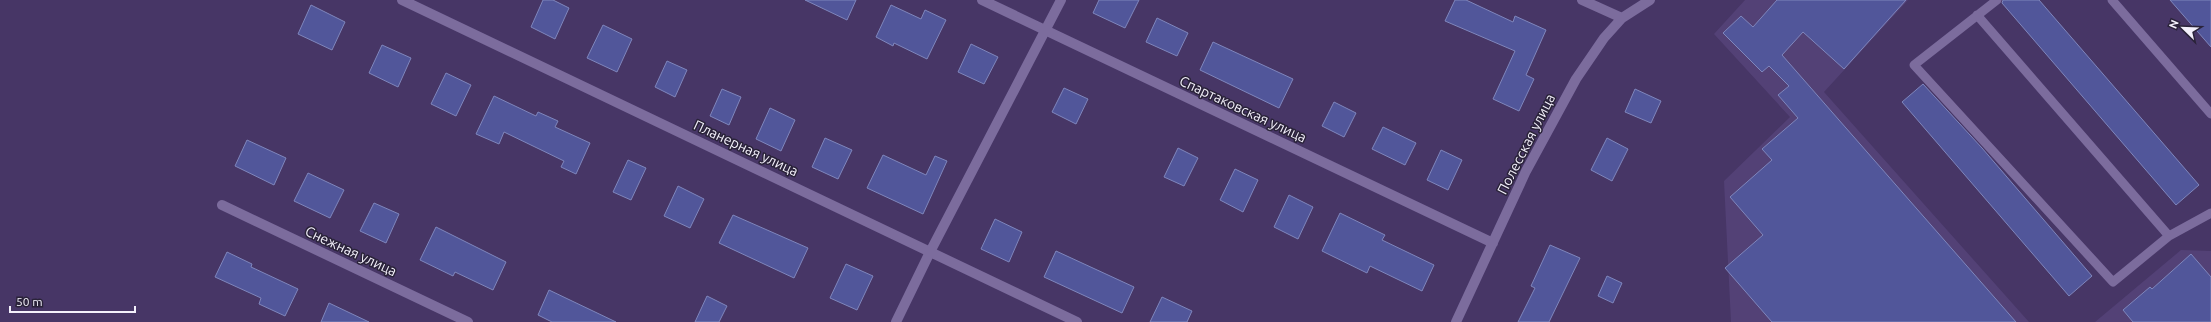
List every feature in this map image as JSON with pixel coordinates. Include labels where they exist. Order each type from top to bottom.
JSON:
[{"type":"street","name":"Планерная улица","points":[[402,0],[1077,322]]},
{"type":"street","name":"Спартаковская улица","points":[[982,0],[1493,243]]},
{"type":"street","points":[[896,322],[930,252],[1061,0]]},
{"type":"street","points":[[1582,0],[1622,18]]},
{"type":"street","name":"Полесская улица","points":[[1456,322],[1526,171],[1576,79],[1604,38],[1622,18],[1650,0]]},
{"type":"street","name":"Снежная улица","points":[[222,205],[468,322]]},
{"type":"lane","points":[[1997,0],[1914,65],[2113,282],[2169,236],[2211,213]]},
{"type":"lane","points":[[2112,0],[2211,114]]},
{"type":"lane","points":[[1977,15],[2169,236]]},
{"type":"shaded area","points":[[1745,0],[1908,0],[1824,92],[2029,322],[1731,322],[1724,181],[1790,117],[1714,34]]},
{"type":"shaded area","points":[[2181,250],[2211,251],[2211,322],[2095,322]]},
{"type":"building","points":[[543,0],[553,0],[569,8],[555,39],[531,27]]},
{"type":"building","points":[[805,0],[856,0],[847,20]]},
{"type":"building","points":[[1099,0],[1139,0],[1125,28],[1093,13]]},
{"type":"building","points":[[1455,0],[1466,0],[1513,22],[1515,16],[1546,30],[1526,75],[1534,79],[1519,111],[1493,99],[1515,51],[1445,21]]},
{"type":"building","points":[[1777,0],[1906,0],[1844,69],[1803,32],[1782,55],[2016,322],[1772,322],[1725,268],[1763,235],[1730,197],[1772,160],[1762,149],[1798,118],[1778,95],[1789,86],[1769,66],[1762,72],[1723,33],[1741,16],[1753,27]]},
{"type":"building","points":[[2003,0],[2039,0],[2199,185],[2176,205],[2002,3]]},
{"type":"building","points":[[2170,0],[2211,0],[2211,47]]},
{"type":"building","points":[[311,5],[345,22],[332,50],[298,34]]},
{"type":"building","points":[[891,5],[921,19],[925,10],[946,20],[927,59],[894,43],[893,46],[876,37]]},
{"type":"building","points":[[1157,18],[1188,33],[1177,56],[1146,42]]},
{"type":"building","points":[[603,25],[632,39],[617,72],[587,58]]},
{"type":"building","points":[[1213,42],[1293,79],[1279,108],[1200,70]]},
{"type":"building","points":[[971,44],[998,57],[984,84],[958,72]]},
{"type":"building","points":[[382,45],[411,58],[398,87],[369,73]]},
{"type":"building","points":[[667,61],[687,70],[675,97],[655,87]]},
{"type":"building","points":[[446,73],[471,85],[456,116],[431,104]]},
{"type":"building","points":[[1923,84],[1982,148],[2092,276],[2069,296],[1902,102]]},
{"type":"building","points":[[1064,88],[1088,99],[1076,124],[1052,112]]},
{"type":"building","points":[[722,89],[741,97],[729,125],[710,116]]},
{"type":"building","points":[[1635,89],[1661,101],[1651,123],[1625,112]]},
{"type":"building","points":[[494,96],[536,116],[538,112],[558,121],[555,127],[590,143],[576,174],[561,167],[564,161],[504,132],[499,144],[476,134]]},
{"type":"building","points":[[1334,102],[1356,113],[1344,137],[1322,126]]},
{"type":"building","points":[[770,108],[795,120],[781,151],[756,139]]},
{"type":"building","points":[[1383,127],[1416,143],[1405,165],[1372,149]]},
{"type":"building","points":[[825,138],[852,150],[838,179],[812,167]]},
{"type":"building","points":[[1607,138],[1628,149],[1612,181],[1591,170]]},
{"type":"building","points":[[247,140],[286,158],[274,185],[235,166]]},
{"type":"building","points":[[1178,148],[1198,158],[1184,186],[1164,177]]},
{"type":"building","points":[[1441,150],[1462,160],[1448,190],[1427,180]]},
{"type":"building","points":[[883,155],[926,175],[935,156],[947,161],[923,214],[867,188]]},
{"type":"building","points":[[628,160],[646,168],[631,200],[613,192]]},
{"type":"building","points":[[1235,169],[1258,180],[1243,212],[1220,200]]},
{"type":"building","points":[[308,173],[344,190],[330,218],[294,201]]},
{"type":"building","points":[[678,186],[704,199],[690,228],[664,216]]},
{"type":"building","points":[[1289,195],[1313,207],[1298,239],[1274,227]]},
{"type":"building","points":[[374,203],[399,214],[386,243],[360,231]]},
{"type":"building","points":[[1340,213],[1385,235],[1382,240],[1434,265],[1422,291],[1370,266],[1367,273],[1322,251]]},
{"type":"building","points":[[733,215],[808,248],[794,278],[719,243]]},
{"type":"building","points":[[995,219],[1022,232],[1009,262],[981,249]]},
{"type":"building","points":[[436,227],[506,262],[493,290],[455,272],[453,276],[420,260]]},
{"type":"building","points":[[1550,245],[1580,258],[1549,322],[1518,322],[1535,288],[1531,286]]},
{"type":"building","points":[[1056,251],[1134,287],[1122,313],[1044,277]]},
{"type":"building","points":[[227,252],[252,264],[251,267],[298,289],[285,316],[259,304],[261,298],[215,277]]},
{"type":"building","points":[[2191,254],[2211,277],[2211,322],[2133,322],[2123,310],[2150,287],[2152,289]]},
{"type":"building","points":[[846,264],[873,276],[857,310],[830,298]]},
{"type":"building","points":[[1607,276],[1622,283],[1613,303],[1598,296]]},
{"type":"building","points":[[549,290],[616,322],[552,322],[538,315]]},
{"type":"building","points":[[707,296],[727,306],[719,322],[695,322]]},
{"type":"building","points":[[1162,297],[1192,311],[1187,322],[1150,322]]},
{"type":"building","points":[[329,303],[369,322],[321,322]]}]
